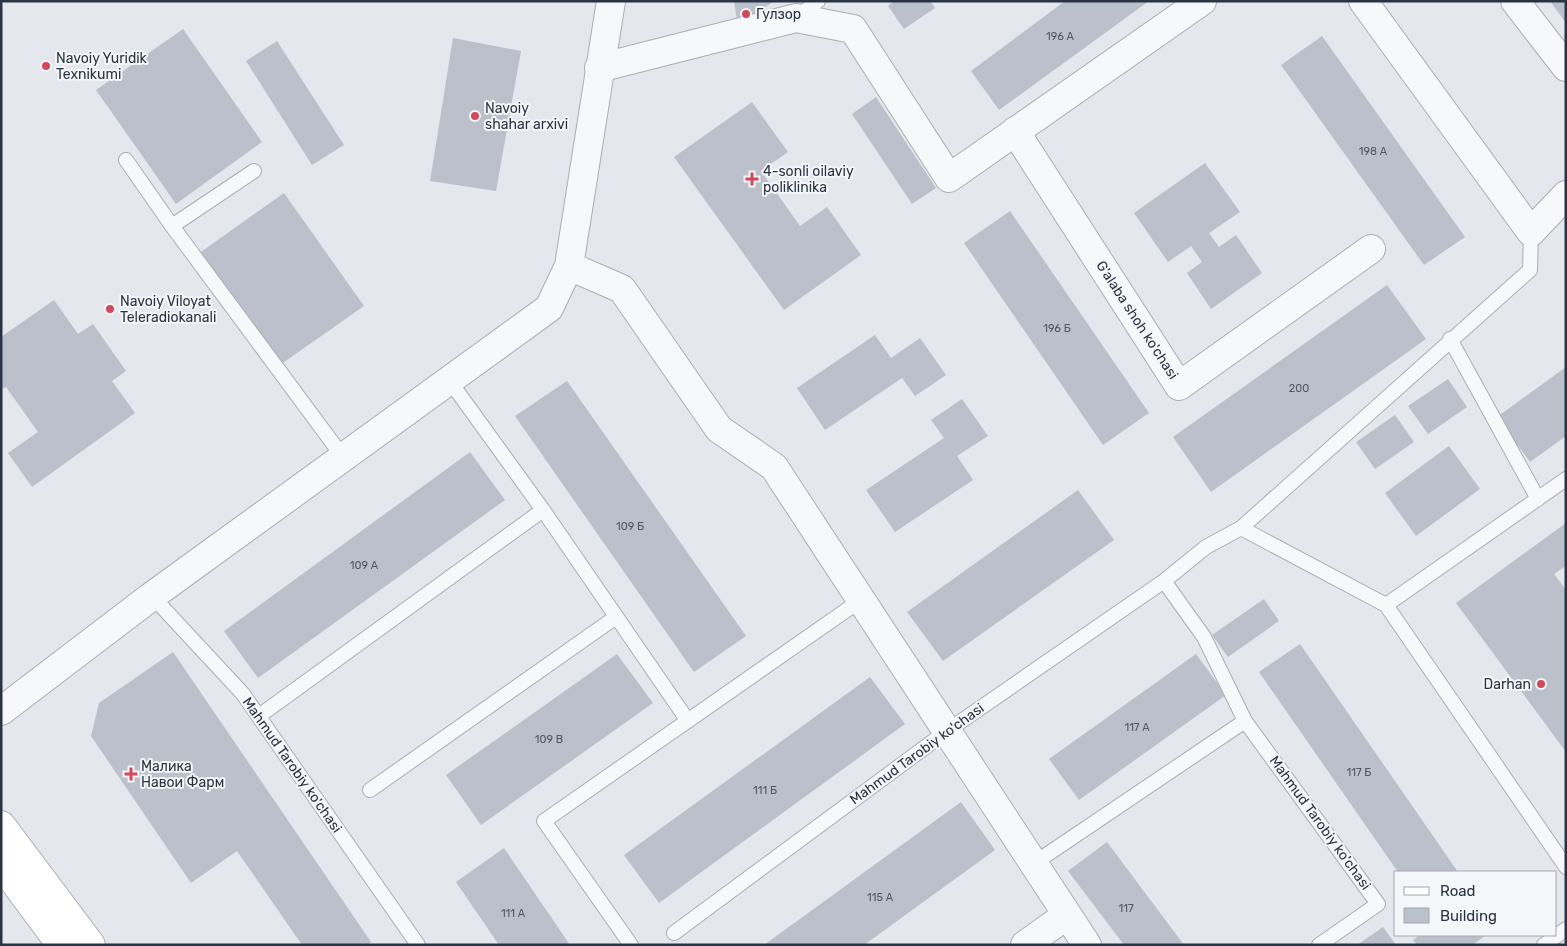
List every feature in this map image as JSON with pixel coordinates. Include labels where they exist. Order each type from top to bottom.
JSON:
[{"type":"main road","points":[[1,825],[91,945]]},
{"type":"main road","points":[[1,864],[61,945]]},
{"type":"street","points":[[1,711],[152,596],[549,308],[569,266],[611,1]]},
{"type":"street","points":[[599,68],[796,18],[853,29],[948,178],[1202,1]]},
{"type":"street","points":[[1363,1],[1531,232],[1566,195]]},
{"type":"street","points":[[1515,1],[1566,67]]},
{"type":"street","name":"G'alaba shoh ko'chasi","points":[[1015,131],[1179,386],[1371,249]]},
{"type":"street","points":[[569,266],[622,289],[719,428],[774,467],[1087,945]]},
{"type":"street","points":[[1026,945],[1067,915]]},
{"type":"lane","points":[[796,18],[818,1]]},
{"type":"lane","points":[[126,160],[172,226],[343,457]]},
{"type":"lane","points":[[172,226],[254,171]]},
{"type":"lane","name":"Mahmud Tarobiy ko'chasi","points":[[674,933],[947,731],[1164,581],[1206,547],[1241,528],[1530,270],[1531,232]]},
{"type":"lane","points":[[1450,340],[1538,499]]},
{"type":"lane","points":[[449,380],[543,510],[688,721]]},
{"type":"lane","points":[[1386,605],[1566,479]]},
{"type":"lane","points":[[259,716],[543,510]]},
{"type":"lane","points":[[1241,528],[1386,605],[1566,867]]},
{"type":"lane","points":[[1033,864],[1246,721],[1204,637],[1164,581]]},
{"type":"lane","name":"Mahmud Tarobiy ko'chasi","points":[[152,596],[244,694],[418,945]]},
{"type":"lane","points":[[631,945],[544,821],[861,600]]},
{"type":"lane","points":[[370,790],[616,617]]},
{"type":"lane","name":"Mahmud Tarobiy ko'chasi","points":[[1246,721],[1378,904],[1320,945]]},
{"type":"lane","points":[[1544,945],[1556,936]]},
{"type":"building","name":"Гулзор","points":[[734,1],[774,1],[738,26]]},
{"type":"building","points":[[894,1],[930,1],[935,8],[904,29],[888,6]]},
{"type":"building","points":[[1065,1],[1149,1],[999,110],[971,71]]},
{"type":"building","points":[[1550,1],[1566,1],[1566,23]]},
{"type":"building","points":[[183,29],[262,142],[176,204],[96,90]]},
{"type":"building","points":[[1322,36],[1465,237],[1424,265],[1281,65]]},
{"type":"building","name":"Navoiy shahar arxivi","points":[[453,38],[521,51],[496,191],[430,181]]},
{"type":"building","points":[[277,41],[344,145],[312,165],[246,61]]},
{"type":"building","points":[[876,97],[936,188],[912,204],[852,114]]},
{"type":"building","points":[[752,102],[788,152],[761,171],[800,226],[827,207],[861,255],[784,310],[674,157]]},
{"type":"building","points":[[1205,163],[1240,212],[1209,233],[1219,247],[1236,235],[1262,273],[1211,309],[1187,273],[1202,262],[1191,246],[1168,262],[1134,213]]},
{"type":"building","points":[[284,193],[364,306],[277,367],[198,254]]},
{"type":"building","points":[[1010,211],[1149,413],[1103,445],[964,243]]},
{"type":"building","points":[[1387,285],[1426,339],[1211,492],[1173,437]]},
{"type":"building","points":[[54,300],[78,334],[93,324],[126,371],[112,381],[135,413],[32,487],[8,453],[38,432],[6,387],[1,390],[1,337]]},
{"type":"building","points":[[875,335],[891,358],[920,338],[946,375],[915,396],[902,378],[825,430],[797,388]]},
{"type":"building","points":[[1566,367],[1566,436],[1530,462],[1497,417]]},
{"type":"building","points":[[1448,379],[1467,407],[1428,434],[1408,406]]},
{"type":"building","points":[[567,381],[746,636],[694,672],[515,416]]},
{"type":"building","points":[[962,399],[988,436],[957,456],[973,480],[895,532],[866,490],[944,438],[931,420]]},
{"type":"building","points":[[1395,415],[1414,442],[1375,469],[1356,442]]},
{"type":"building","points":[[1449,446],[1480,489],[1416,536],[1385,493]]},
{"type":"building","points":[[470,452],[505,500],[258,678],[224,631]]},
{"type":"building","points":[[1078,490],[1114,540],[943,661],[907,612]]},
{"type":"building","name":"Darhan","points":[[1566,523],[1566,566],[1554,574],[1566,590],[1566,752],[1456,603]]},
{"type":"building","points":[[1264,599],[1279,621],[1228,657],[1212,635]]},
{"type":"building","points":[[1300,644],[1457,871],[1397,871],[1259,672]]},
{"type":"building","points":[[173,652],[371,942],[367,945],[302,945],[237,851],[191,883],[91,736],[99,703]]},
{"type":"building","points":[[617,654],[653,703],[481,825],[446,775]]},
{"type":"building","points":[[1196,654],[1226,695],[1079,800],[1049,759]]},
{"type":"building","points":[[870,677],[905,724],[659,903],[624,855]]},
{"type":"building","points":[[961,802],[995,850],[864,945],[764,945]]},
{"type":"building","points":[[1107,842],[1184,945],[1124,945],[1068,871]]},
{"type":"building","points":[[504,848],[570,945],[499,945],[456,882]]},
{"type":"building","points":[[1383,927],[1396,945],[1357,945]]},
{"type":"building","points":[[1419,936],[1485,936],[1472,945],[1417,945],[1413,940]]},
{"type":"place","name":"Гулзор","points":[[746,14]]},
{"type":"place","name":"Navoiy Yuridik Texnikumi","points":[[46,66]]},
{"type":"place","name":"Navoiy shahar arxivi","points":[[475,116]]},
{"type":"place","name":"4-sonli oilaviy poliklinika","points":[[752,179]]},
{"type":"place","name":"Navoiy Viloyat Teleradiokanali","points":[[110,309]]},
{"type":"place","name":"Darhan","points":[[1541,684]]},
{"type":"place","name":"Малика Навои Фарм","points":[[131,774]]}]
